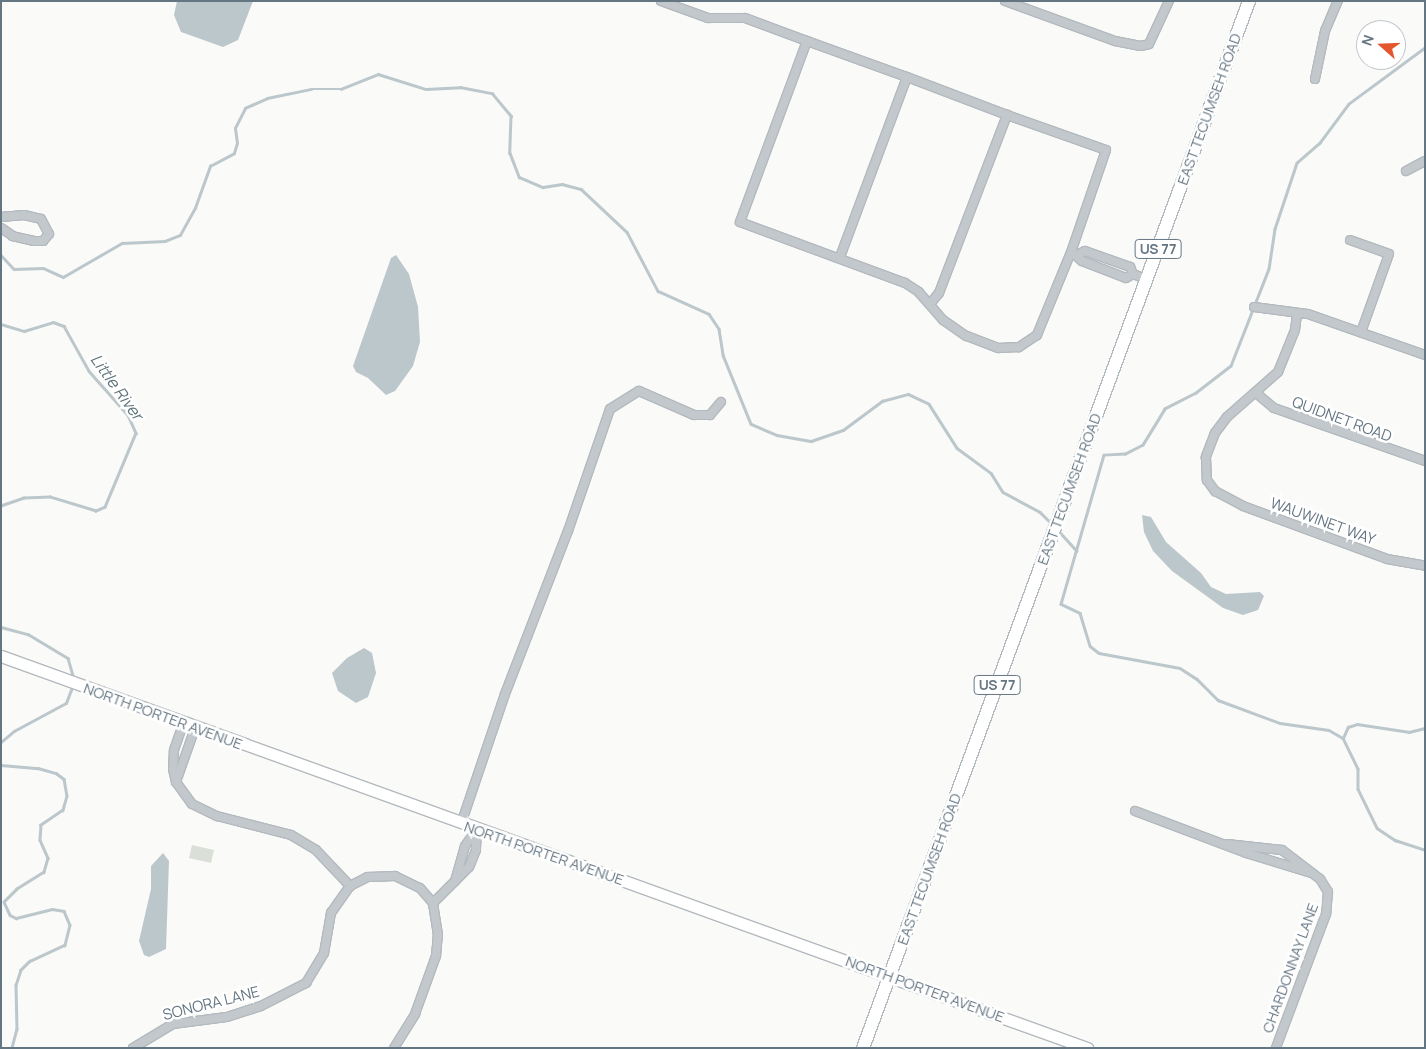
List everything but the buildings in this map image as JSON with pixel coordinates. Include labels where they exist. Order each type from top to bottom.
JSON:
[{"type":"main road","name":"EAST TECUMSEH ROAD","points":[[890,976],[1249,1]]},
{"type":"main road","name":"US 77","points":[[863,1048],[890,976]]},
{"type":"street","points":[[661,1],[708,18],[745,18],[807,40],[1007,115],[1106,150],[1074,254],[1037,335],[1019,347],[998,348],[966,336],[944,320],[930,304],[905,283],[840,257],[740,222],[807,40]]},
{"type":"street","points":[[1005,1],[1115,41],[1144,46],[1149,44],[1169,1]]},
{"type":"street","points":[[1315,79],[1325,31],[1338,1]]},
{"type":"street","points":[[840,257],[906,77]]},
{"type":"street","points":[[930,304],[939,293],[1007,115]]},
{"type":"street","points":[[1406,172],[1425,161]]},
{"type":"street","points":[[1,217],[24,215],[41,219],[49,234],[43,241],[34,241],[13,236],[1,228]]},
{"type":"street","points":[[1350,240],[1389,254],[1361,332]]},
{"type":"street","points":[[1074,254],[1085,251],[1130,267],[1133,274],[1146,279]]},
{"type":"street","points":[[1074,254],[1082,261],[1126,278],[1133,274]]},
{"type":"street","points":[[1254,307],[1308,314],[1425,355]]},
{"type":"street","points":[[1256,393],[1281,367],[1295,330],[1297,314]]},
{"type":"street","points":[[461,824],[505,694],[568,531],[610,409],[625,397],[639,391],[694,415],[710,415],[721,402]]},
{"type":"street","name":"QUIDNET ROAD","points":[[1256,393],[1274,408],[1425,461]]},
{"type":"street","name":"WAUWINET WAY","points":[[1256,393],[1227,417],[1212,440],[1206,474],[1215,491],[1243,506],[1387,559],[1425,566]]},
{"type":"street","name":"NORTH PORTER AVENUE","points":[[1,656],[183,724],[461,824],[576,863],[1087,1048]]},
{"type":"street","points":[[183,724],[174,750],[173,769],[176,782],[184,794],[202,810],[291,835],[316,850],[350,886],[368,877],[395,876],[420,888],[433,903],[438,935],[436,956],[415,1014],[394,1048]]},
{"type":"street","points":[[176,782],[195,728]]},
{"type":"street","name":"CHARDONNAY LANE","points":[[1135,811],[1296,871],[1314,874]]},
{"type":"street","points":[[433,903],[469,867],[476,850],[477,829]]},
{"type":"street","points":[[455,881],[464,846],[477,829]]},
{"type":"street","name":"CHARDONNAY LANE","points":[[1227,844],[1282,850],[1314,874],[1326,886],[1328,906],[1276,1048]]},
{"type":"street","name":"SONORA LANE","points":[[133,1048],[173,1024],[228,1016],[261,1006],[306,982],[324,954],[331,913],[350,886]]},
{"type":"shaded area","points":[[177,1],[253,1],[238,40],[223,47],[181,32],[174,15]]},
{"type":"shaded area","points":[[396,255],[409,274],[418,307],[420,342],[413,366],[395,391],[386,395],[368,378],[356,372],[353,366],[391,258]]},
{"type":"shaded area","points":[[1142,515],[1151,517],[1166,542],[1201,573],[1211,587],[1226,594],[1260,592],[1264,596],[1258,610],[1243,615],[1223,608],[1172,571],[1153,551],[1144,532]]},
{"type":"shaded area","points":[[364,648],[372,653],[376,673],[368,697],[356,703],[338,691],[332,673],[347,658]]},
{"type":"shaded area","points":[[192,845],[214,850],[211,863],[189,858]]},
{"type":"shaded area","points":[[163,853],[169,861],[166,949],[149,957],[144,955],[139,941],[151,889],[151,866]]},
{"type":"waterway","points":[[1425,48],[1349,104],[1320,143],[1297,163],[1275,229],[1269,269],[1231,366],[1196,393],[1165,409],[1143,445],[1125,454],[1104,455],[1061,604],[1080,613],[1090,646],[1099,653],[1180,668],[1197,679],[1218,700],[1280,723],[1329,730],[1343,738],[1358,769],[1358,789],[1377,828],[1395,840],[1425,850]]},
{"type":"waterway","points":[[1,255],[14,269],[43,268],[63,277],[122,243],[165,241],[180,235],[195,208],[210,166],[234,153],[237,143],[235,128],[245,108],[267,98],[311,89],[341,89],[378,74],[426,89],[460,87],[492,93],[511,116],[510,153],[519,177],[543,187],[562,184],[581,189],[627,232],[658,291],[709,314],[719,329],[723,355],[751,424],[777,435],[811,441],[843,430],[882,401],[908,394],[929,404],[957,448],[991,473],[1003,492],[1040,512],[1052,524]]},
{"type":"waterway","name":"Little River","points":[[1,324],[24,331],[53,322],[64,326],[89,371],[128,415],[136,433],[105,507],[96,511],[50,497],[24,498],[1,506]]},
{"type":"waterway","points":[[1058,530],[1077,551]]},
{"type":"waterway","name":"Little River","points":[[1,627],[28,634],[68,658],[74,679]]},
{"type":"waterway","name":"Little River","points":[[1,742],[14,731],[66,703],[72,687]]},
{"type":"waterway","points":[[1343,738],[1348,727],[1357,724],[1409,732],[1425,728]]},
{"type":"waterway","name":"Little River","points":[[1,765],[38,768],[56,773],[64,779],[67,796],[63,810],[41,825],[40,840],[48,858],[44,872],[17,889],[4,902],[10,915],[16,918],[52,909],[64,911],[70,925],[65,945],[30,961],[21,970],[16,985],[17,1029],[12,1048]]}]
